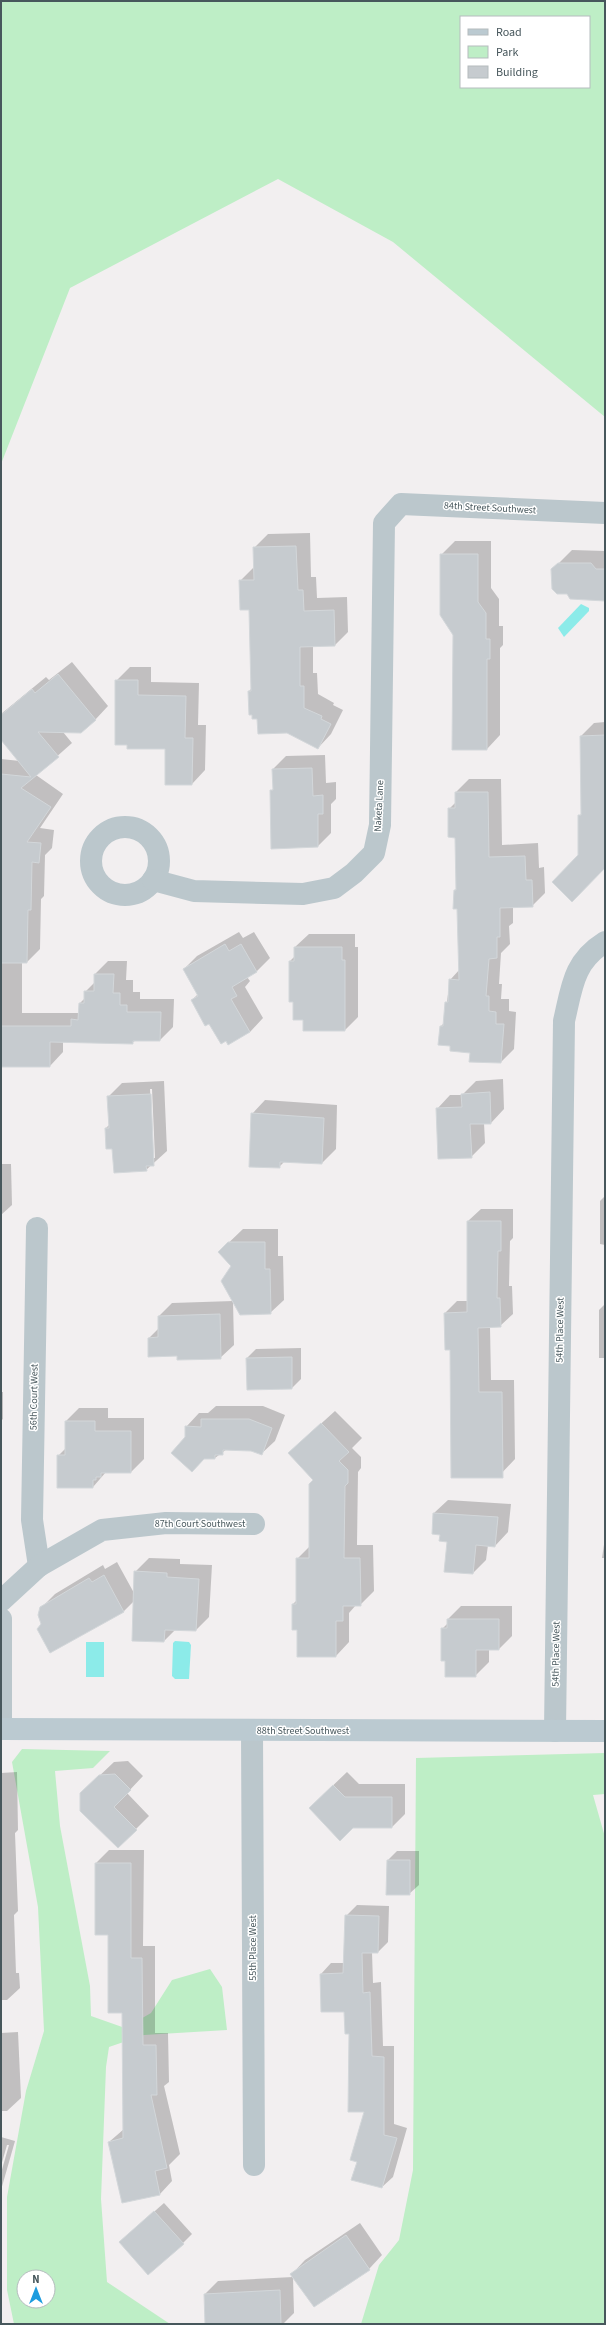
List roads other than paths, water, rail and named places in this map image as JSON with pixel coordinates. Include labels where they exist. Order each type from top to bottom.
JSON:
[{"type":"street","name":"84th Street Southwest","points":[[384,523],[401,504],[605,513]]},
{"type":"street","name":"Naketa Lane","points":[[153,880],[194,891],[303,894],[334,888],[354,873],[374,853],[380,824],[384,523]]},
{"type":"street","name":"54th Place West","points":[[555,1731],[564,1021],[576,972],[594,949],[605,942]]},
{"type":"street","name":"56th Court West","points":[[37,1228],[32,1520],[38,1566]]},
{"type":"street","name":"87th Court Southwest","points":[[1,1601],[38,1566],[102,1530],[166,1523],[254,1524]]},
{"type":"street","points":[[1,1620],[1,1729]]},
{"type":"street","name":"88th Street Southwest","points":[[1,1729],[605,1731]]},
{"type":"street","name":"55th Place West","points":[[252,1731],[254,2165]]},
{"type":"water","points":[[581,604],[589,608],[589,611],[564,637],[558,628]]},
{"type":"water","points":[[175,1641],[189,1642],[191,1645],[189,1679],[175,1679],[172,1676],[173,1643]]},
{"type":"water","points":[[86,1642],[104,1642],[104,1677],[86,1677]]}]
